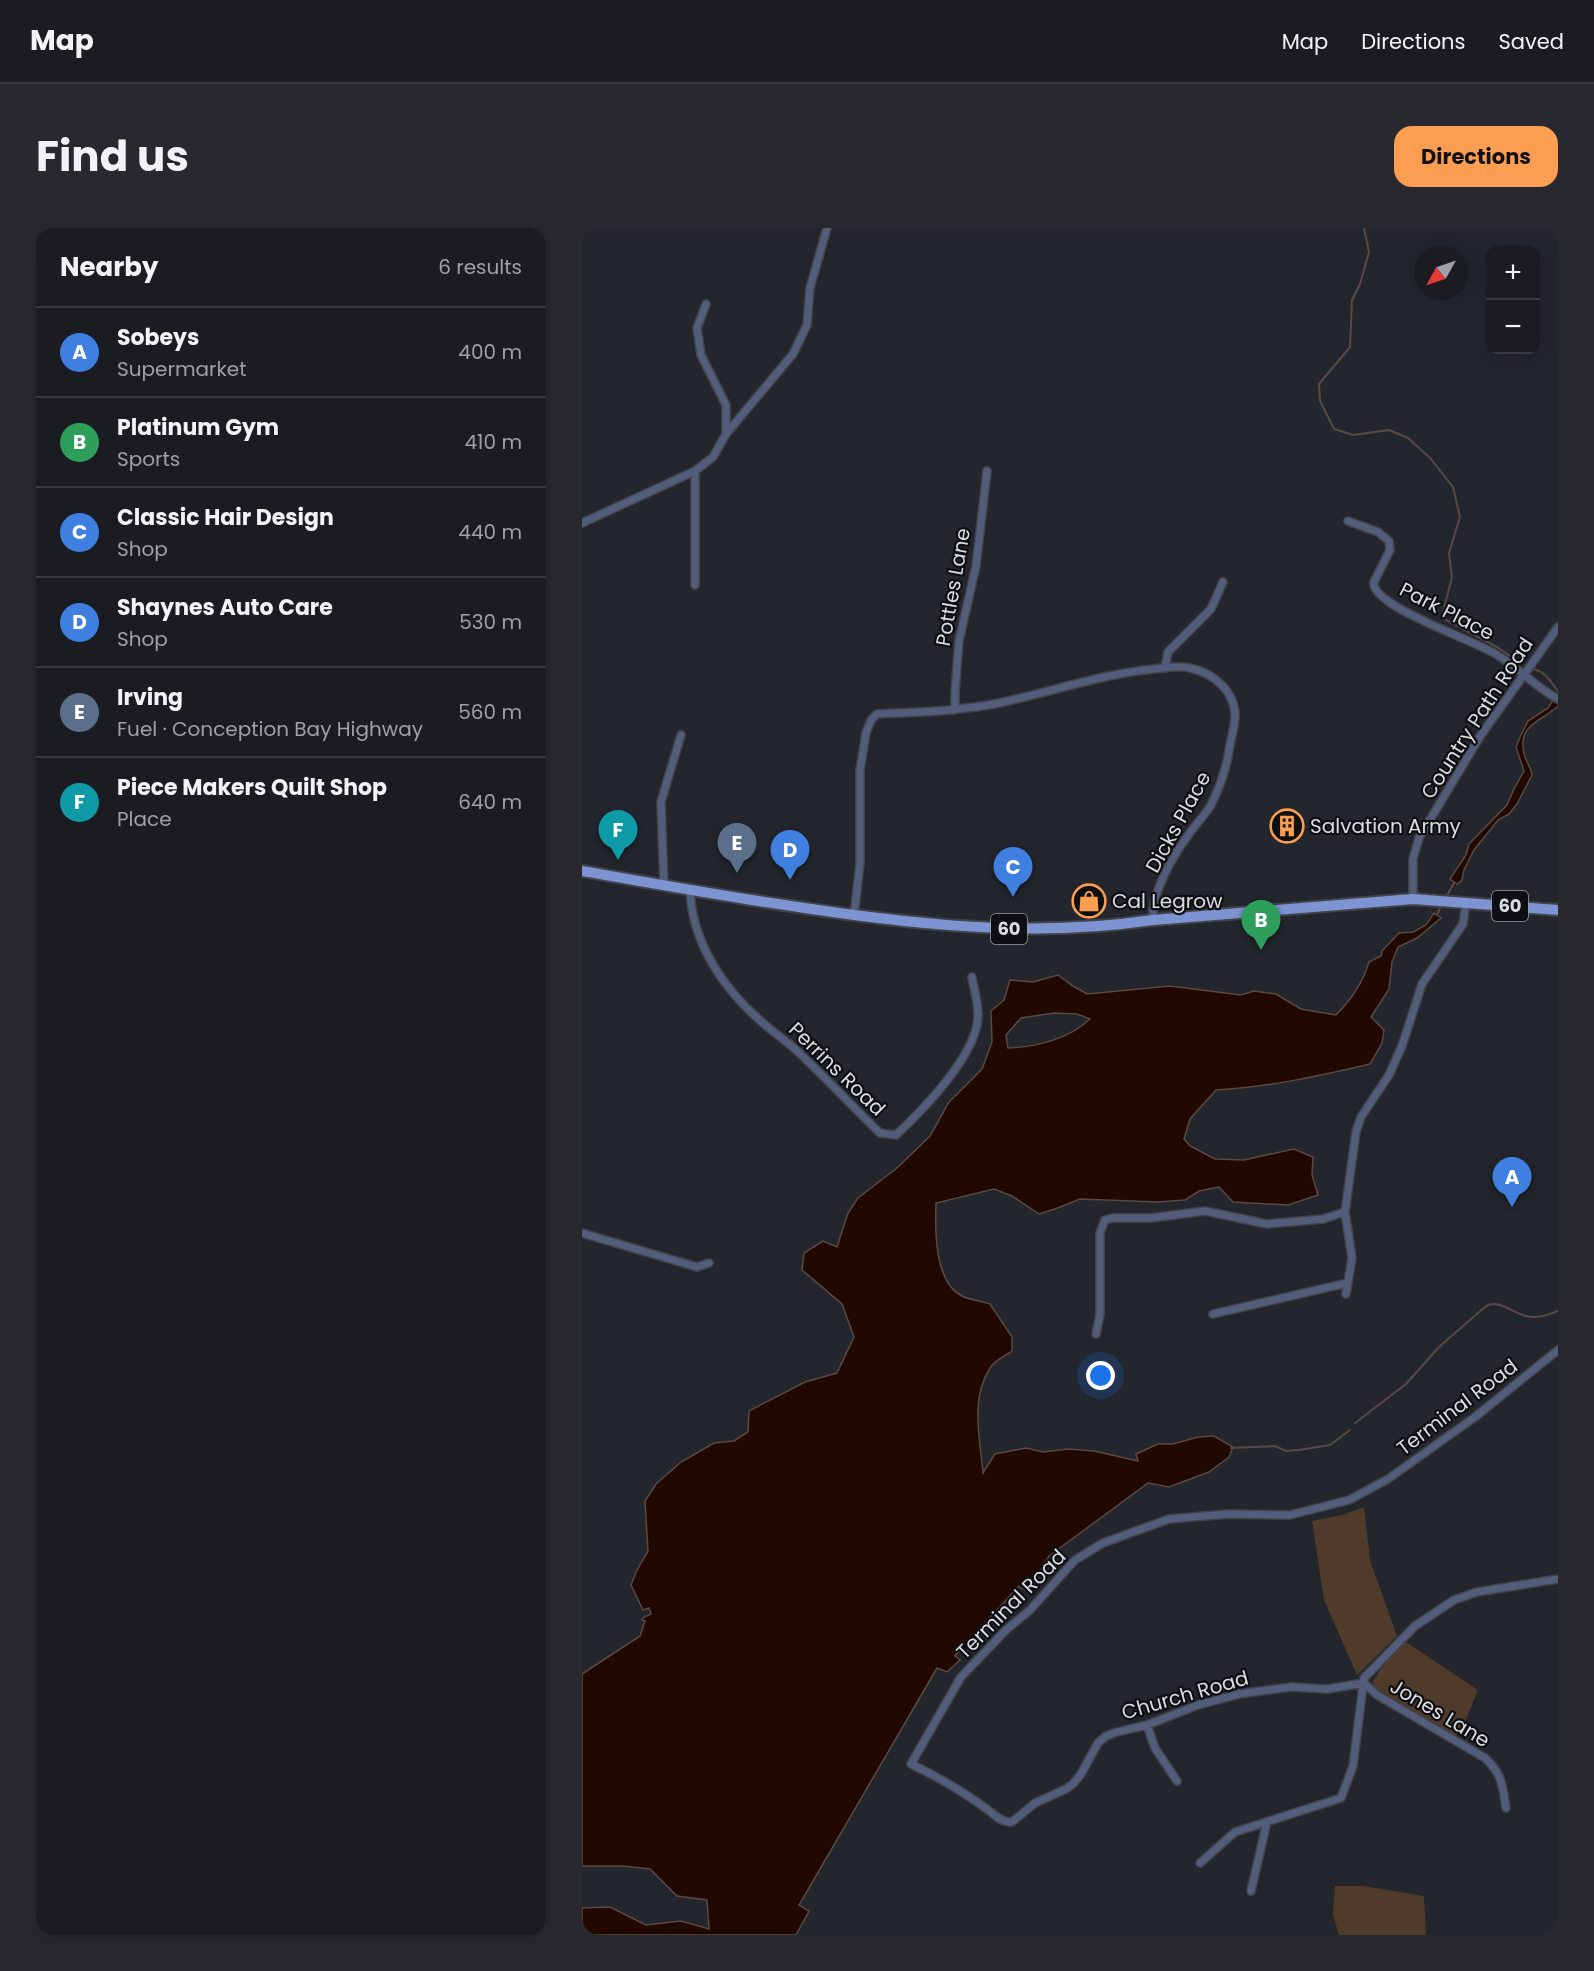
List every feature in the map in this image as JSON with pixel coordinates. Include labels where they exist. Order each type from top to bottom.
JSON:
[{"type":"main road","name":"60","points":[[582,871],[854,916],[942,926],[1034,929],[1413,899],[1558,910]]},
{"type":"street","points":[[582,523],[695,471],[713,457],[726,434],[798,345],[807,325],[810,288],[827,228]]},
{"type":"street","points":[[706,304],[697,328],[701,355],[726,405],[726,434]]},
{"type":"street","points":[[695,471],[695,585]]},
{"type":"street","name":"Pottles Lane","points":[[955,710],[954,692],[959,641],[976,566],[987,471]]},
{"type":"street","name":"Park Place","points":[[1348,521],[1378,532],[1389,541],[1390,550],[1374,582],[1373,587],[1376,592],[1432,626],[1495,654],[1556,698]]},
{"type":"street","points":[[1165,668],[1167,652],[1211,609],[1223,582]]},
{"type":"street","name":"Country Path Road","points":[[1413,899],[1413,859],[1419,838],[1481,735],[1558,627]]},
{"type":"street","name":"Dicks Place","points":[[854,916],[860,863],[860,770],[866,733],[871,720],[878,714],[955,710],[1001,702],[1141,670],[1190,668],[1212,677],[1228,692],[1235,718],[1226,769],[1220,787],[1167,871],[1152,910],[1153,920]]},
{"type":"street","points":[[664,886],[661,802],[681,735]]},
{"type":"street","name":"Perrins Road","points":[[690,890],[692,916],[720,978],[762,1023],[792,1047],[880,1133],[896,1135],[921,1112],[960,1062],[973,1037],[978,1016],[972,977]]},
{"type":"street","points":[[1346,1294],[1352,1258],[1345,1212],[1356,1132],[1361,1118],[1389,1075],[1402,1046],[1422,984],[1463,924],[1463,902]]},
{"type":"street","points":[[1096,1334],[1100,1314],[1100,1233],[1105,1220],[1151,1218],[1205,1211],[1267,1224],[1323,1219],[1345,1212]]},
{"type":"street","points":[[582,1233],[697,1267],[709,1263]]},
{"type":"street","points":[[1213,1314],[1347,1283]]},
{"type":"street","name":"Terminal Road","points":[[911,1764],[961,1677],[1006,1630],[1030,1610],[1075,1560],[1103,1543],[1169,1519],[1228,1514],[1290,1515],[1349,1500],[1388,1479],[1475,1417],[1558,1350]]},
{"type":"street","points":[[1200,1863],[1235,1832],[1341,1798],[1353,1766],[1364,1678],[1415,1626],[1454,1600],[1477,1592],[1558,1579]]},
{"type":"street","name":"Church Road","points":[[911,1764],[942,1779],[1002,1820],[1012,1822],[1035,1803],[1073,1784],[1102,1738],[1117,1732],[1147,1725],[1198,1705],[1239,1694],[1291,1687],[1327,1689],[1364,1683]]},
{"type":"street","name":"Jones Lane","points":[[1364,1683],[1377,1695],[1485,1758],[1497,1769],[1506,1808]]},
{"type":"street","points":[[1147,1725],[1155,1748],[1177,1781]]},
{"type":"street","points":[[1251,1891],[1266,1822]]},
{"type":"shaded area","points":[[1558,693],[1558,706],[1531,726],[1524,738],[1525,757],[1532,775],[1517,804],[1509,814],[1498,820],[1474,850],[1464,870],[1462,880],[1457,884],[1450,879],[1466,855],[1469,844],[1507,805],[1524,771],[1516,747],[1528,721],[1548,708]]},
{"type":"shaded area","points":[[1434,913],[1441,918],[1417,938],[1398,947],[1392,962],[1389,989],[1371,1017],[1384,1030],[1382,1043],[1370,1064],[1275,1084],[1216,1090],[1190,1119],[1184,1139],[1190,1146],[1215,1159],[1244,1160],[1294,1149],[1313,1157],[1312,1175],[1318,1195],[1288,1205],[1233,1202],[1219,1187],[1199,1191],[1185,1200],[1158,1202],[1080,1199],[1039,1214],[1012,1196],[994,1189],[936,1203],[936,1240],[941,1267],[946,1279],[962,1296],[990,1304],[1012,1337],[1012,1351],[992,1365],[980,1393],[978,1419],[983,1473],[995,1454],[1026,1448],[1043,1452],[1068,1449],[1094,1451],[1138,1461],[1136,1454],[1158,1444],[1173,1444],[1198,1437],[1214,1436],[1233,1447],[1229,1457],[1209,1472],[1169,1487],[1148,1483],[1049,1556],[1036,1578],[1025,1590],[1019,1586],[985,1623],[989,1626],[966,1651],[961,1649],[955,1656],[960,1660],[947,1672],[937,1668],[799,1905],[809,1911],[796,1935],[582,1935],[582,1908],[610,1907],[646,1925],[681,1921],[709,1929],[707,1900],[677,1896],[650,1869],[623,1866],[582,1866],[582,1674],[640,1636],[645,1621],[642,1620],[651,1614],[649,1608],[643,1610],[631,1585],[648,1551],[645,1501],[656,1484],[681,1462],[714,1443],[734,1441],[748,1432],[749,1411],[805,1382],[837,1373],[854,1337],[842,1304],[802,1270],[804,1253],[823,1241],[837,1247],[848,1213],[858,1198],[897,1168],[930,1136],[949,1102],[982,1069],[992,1042],[991,1011],[1004,1000],[1010,980],[1033,982],[1058,975],[1087,994],[1170,986],[1241,995],[1254,991],[1276,994],[1301,1009],[1336,1015],[1356,991],[1369,962],[1381,956],[1382,951],[1399,933],[1413,932],[1426,925]],"holes":[[[1054,1013],[1077,1014],[1090,1019],[1062,1037],[1030,1046],[1008,1048],[1006,1035],[1021,1018]]]},
{"type":"shaded area","points":[[1364,1507],[1370,1560],[1397,1636],[1357,1675],[1324,1600],[1312,1521],[1342,1515]]},
{"type":"shaded area","points":[[1406,1642],[1478,1690],[1464,1724],[1456,1736],[1420,1717],[1374,1687],[1373,1682],[1382,1666]]},
{"type":"shaded area","points":[[1335,1886],[1364,1886],[1424,1896],[1426,1935],[1339,1935],[1333,1915]]},
{"type":"waterway","points":[[1364,228],[1369,252],[1360,284],[1352,300],[1350,347],[1319,384],[1320,401],[1334,429],[1353,435],[1389,430],[1408,438],[1431,459],[1453,487],[1460,517],[1449,553],[1452,577],[1442,616],[1519,662]]},
{"type":"waterway","points":[[1534,669],[1545,675],[1558,691]]},
{"type":"waterway","points":[[1445,899],[1454,883]]},
{"type":"waterway","points":[[1437,915],[1441,906]]},
{"type":"waterway","points":[[1355,1423],[1406,1384],[1439,1347],[1486,1306],[1501,1305],[1530,1317],[1558,1311]]},
{"type":"waterway","points":[[1231,1448],[1275,1446],[1286,1451],[1299,1450],[1330,1445],[1350,1430]]},
{"type":"place","name":"Salvation Army","points":[[1287,826]]},
{"type":"place","name":"Piece Makers Quilt Shop","points":[[618,860]]},
{"type":"place","name":"Irving","points":[[737,873]]},
{"type":"place","name":"Shaynes Auto Care","points":[[790,880]]},
{"type":"place","name":"Classic Hair Design","points":[[1013,897]]},
{"type":"place","name":"Cal Legrow","points":[[1089,901]]},
{"type":"place","name":"Platinum Gym","points":[[1261,950]]},
{"type":"place","name":"Sobeys","points":[[1512,1207]]}]
